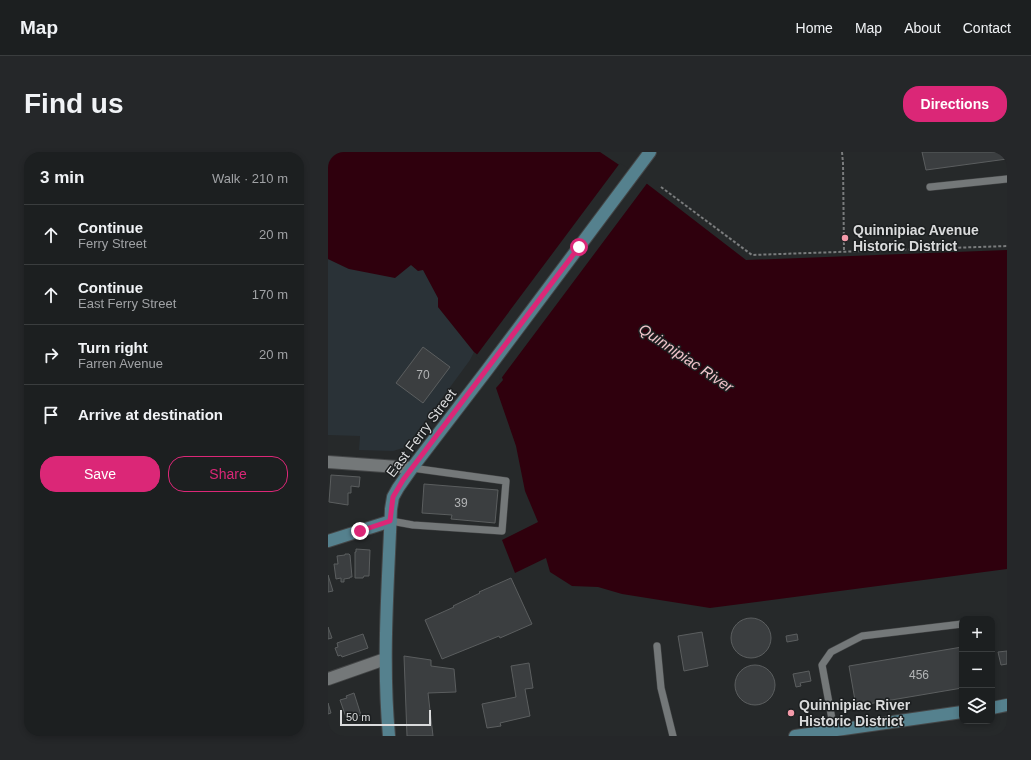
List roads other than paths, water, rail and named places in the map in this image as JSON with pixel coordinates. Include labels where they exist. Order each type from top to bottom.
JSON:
[{"type":"main road","name":"East Ferry Street","points":[[389,736],[385,659],[390,521],[393,497],[412,468],[650,152]]},
{"type":"main road","points":[[328,541],[390,521]]},
{"type":"main road","points":[[995,707],[1007,705]]},
{"type":"main road","points":[[795,736],[959,712]]},
{"type":"street","points":[[328,462],[412,468]]},
{"type":"street","points":[[328,679],[385,659]]},
{"type":"lane","points":[[930,187],[1007,179]]},
{"type":"lane","points":[[390,521],[413,525],[502,531],[506,481],[412,468]]},
{"type":"lane","points":[[834,730],[822,665],[831,652],[862,636],[959,624]]},
{"type":"lane","points":[[657,646],[661,688],[673,736]]},
{"type":"water","name":"Quinnipiac River","points":[[328,152],[600,152],[646,183],[746,260],[1007,250],[1007,569],[710,608],[622,594],[598,587],[572,586],[550,572],[546,558],[515,573],[502,540],[538,522],[525,491],[516,446],[496,388],[503,380],[500,372],[474,352],[438,307],[438,298],[423,270],[418,271],[411,265],[395,278],[349,269],[328,259]]},
{"type":"place","name":"Quinnipiac Avenue Historic District","points":[[845,238]]},
{"type":"place","name":"Quinnipiac River Historic District","points":[[791,713]]}]
